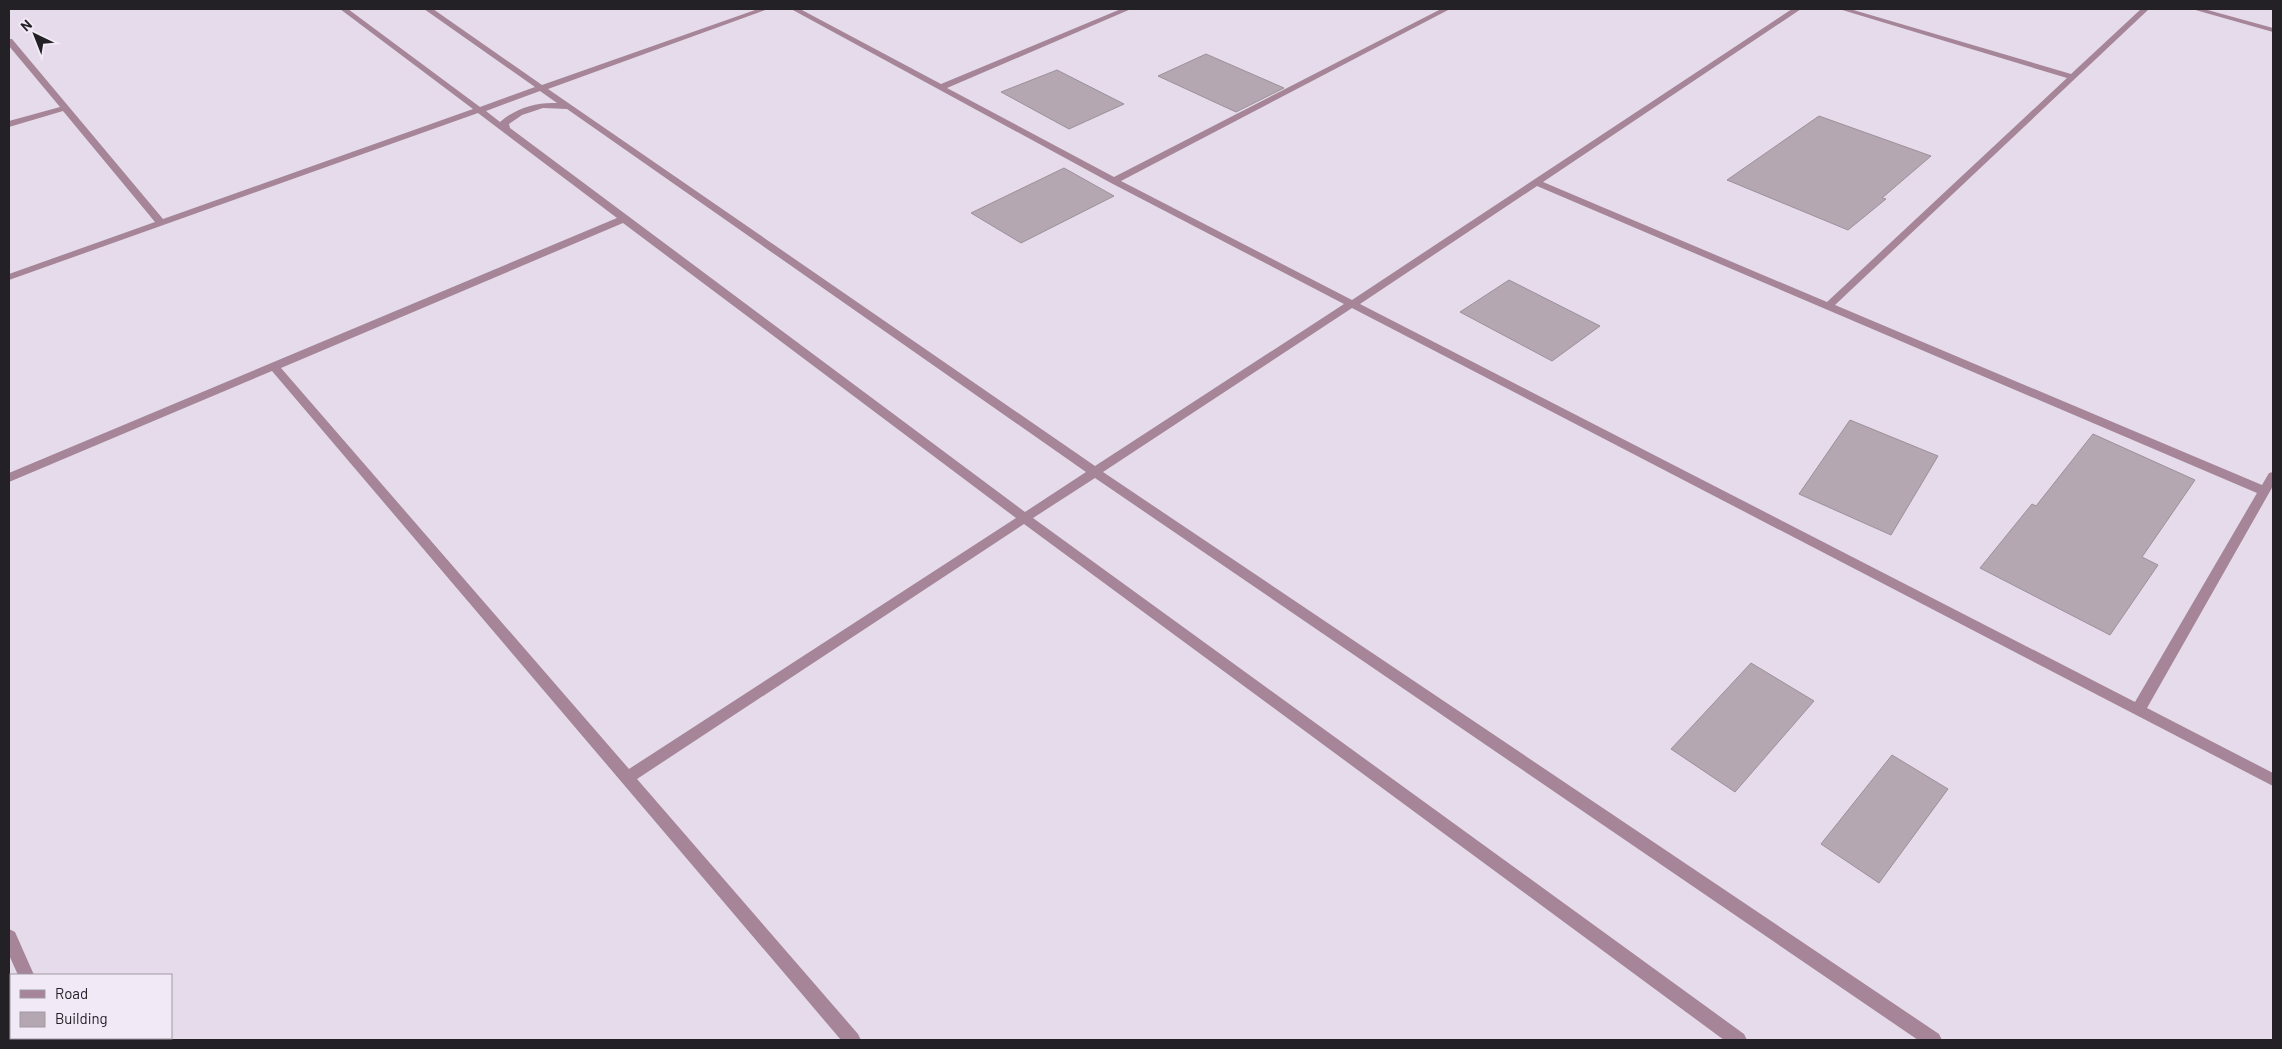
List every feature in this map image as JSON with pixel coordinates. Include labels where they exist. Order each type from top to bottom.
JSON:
[{"type":"street","points":[[344,9],[514,135]]},
{"type":"street","points":[[428,9],[1093,471],[1933,1040]]},
{"type":"street","points":[[9,277],[764,9]]},
{"type":"street","points":[[796,9],[1114,181],[2273,780]]},
{"type":"street","points":[[940,88],[1127,9]]},
{"type":"street","points":[[1114,181],[1446,9]]},
{"type":"street","points":[[627,778],[1093,471],[1352,304],[1797,9]]},
{"type":"street","points":[[1843,9],[2073,78]]},
{"type":"street","points":[[1828,306],[2145,9]]},
{"type":"street","points":[[2196,9],[2273,30]]},
{"type":"street","points":[[9,41],[161,223]]},
{"type":"street","points":[[504,101],[526,109]]},
{"type":"street","points":[[569,108],[549,105],[526,109],[512,115],[504,123],[506,129],[624,219],[1023,517],[1738,1040]]},
{"type":"street","points":[[9,124],[64,108]]},
{"type":"street","points":[[1536,182],[2264,491]]},
{"type":"street","points":[[9,478],[624,219]]},
{"type":"street","points":[[274,367],[852,1040]]},
{"type":"street","points":[[2138,710],[2273,476]]},
{"type":"street","points":[[9,936],[26,974]]},
{"type":"building","points":[[1206,54],[1284,88],[1236,112],[1158,76]]},
{"type":"building","points":[[1057,70],[1124,104],[1069,129],[1001,92]]},
{"type":"building","points":[[1819,116],[1931,156],[1882,198],[1886,199],[1848,230],[1727,180]]},
{"type":"building","points":[[1064,168],[1114,196],[1021,243],[971,213]]},
{"type":"building","points":[[1509,280],[1600,326],[1552,361],[1460,312]]},
{"type":"building","points":[[1850,420],[1938,456],[1891,535],[1799,494]]},
{"type":"building","points":[[2093,434],[2195,480],[2142,557],[2158,565],[2110,635],[1980,568],[2032,504],[2036,506]]},
{"type":"building","points":[[1751,663],[1814,701],[1735,792],[1671,749]]},
{"type":"building","points":[[1892,755],[1948,789],[1879,883],[1821,844]]}]
